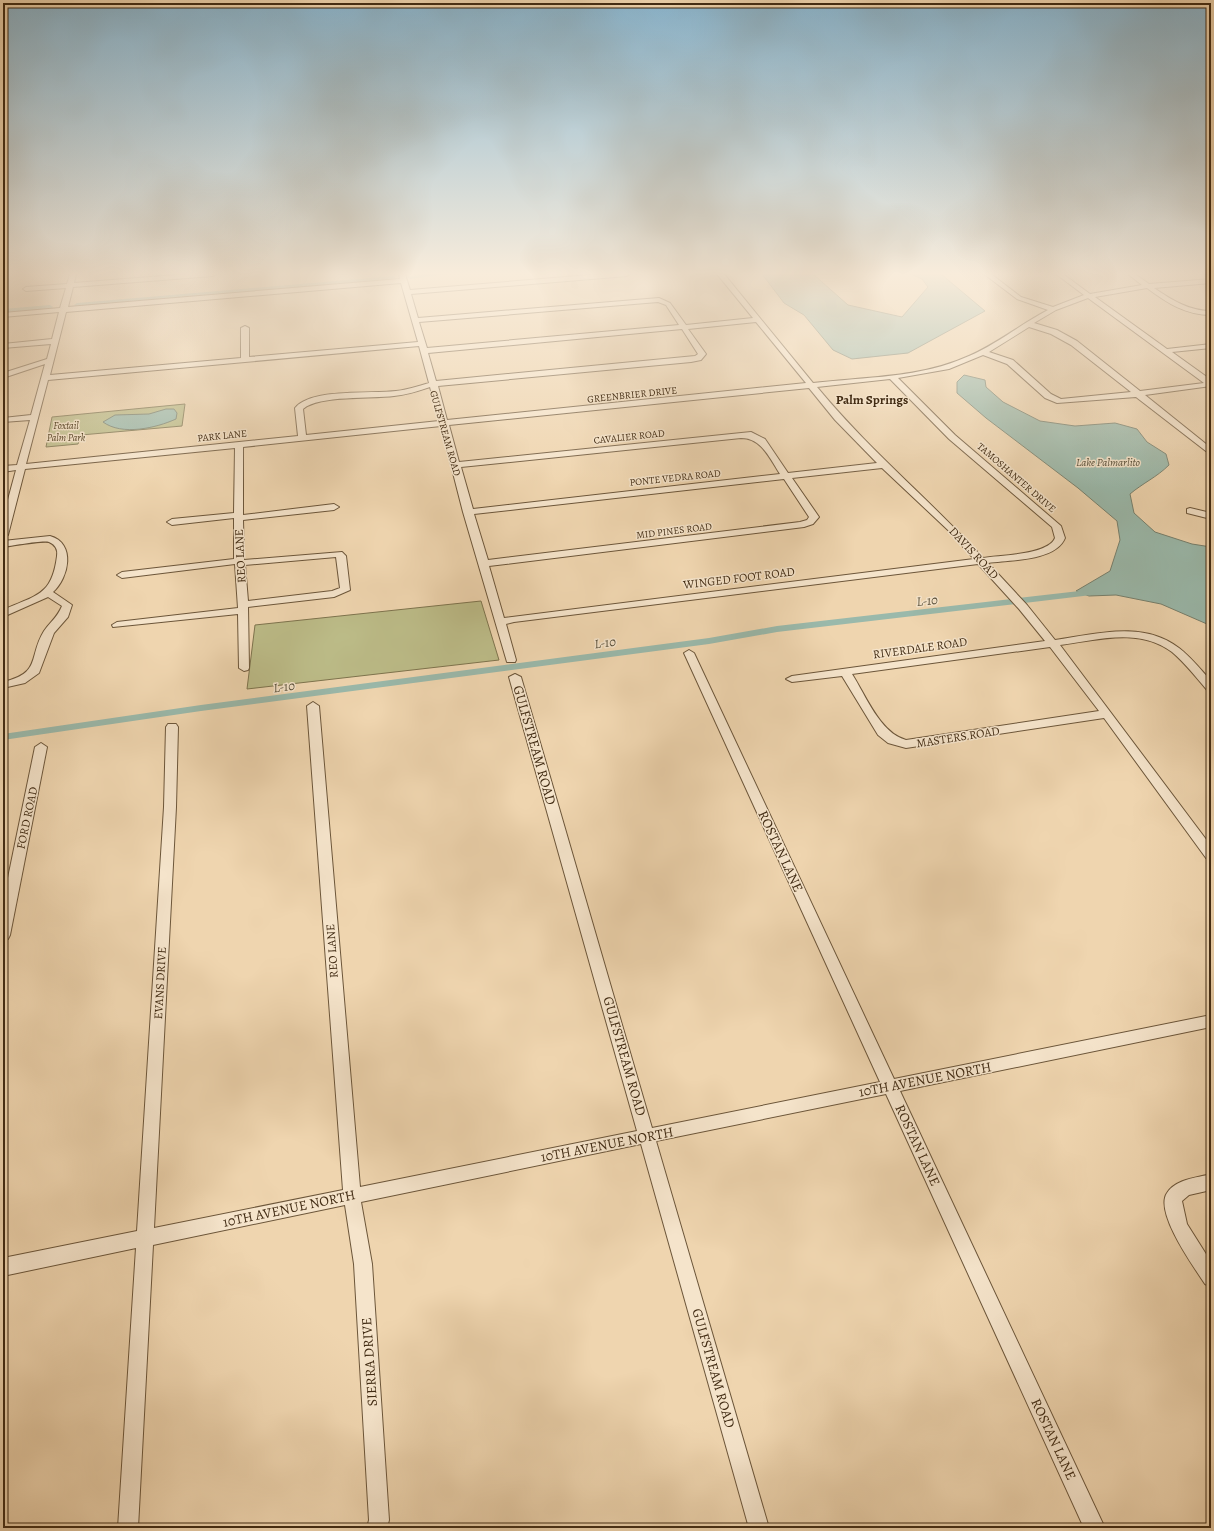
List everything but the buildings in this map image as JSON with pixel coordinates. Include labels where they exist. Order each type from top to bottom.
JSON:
[{"type":"street","points":[[3,534],[6,515],[21,467],[54,345]]},
{"type":"street","points":[[245,345],[245,360]]},
{"type":"street","points":[[45,378],[245,360],[442,345]]},
{"type":"street","points":[[302,438],[299,408],[305,402],[351,396],[392,394],[418,389],[433,384],[698,358],[701,352],[697,345]]},
{"type":"street","name":"DAVIS ROAD","points":[[778,345],[838,418],[884,465],[926,503],[982,560],[1023,607],[1052,642],[1210,852]]},
{"type":"street","name":"GREENBRIER DRIVE","points":[[443,423],[892,377],[939,369],[983,352],[994,345]]},
{"type":"street","points":[[1076,345],[1211,452]]},
{"type":"street","points":[[1157,345],[1211,384]]},
{"type":"street","points":[[1165,351],[1211,346]]},
{"type":"street","name":"GULFSTREAM ROAD","points":[[422,347],[511,660]]},
{"type":"street","points":[[983,352],[1010,362],[1048,396],[1055,399],[1070,401],[1211,384]]},
{"type":"street","points":[[3,376],[50,360]]},
{"type":"street","name":"TAMOSHANTER DRIVE","points":[[892,377],[929,416],[1046,517],[1060,532],[1058,543],[1045,551],[982,560]]},
{"type":"street","points":[[3,420],[35,416]]},
{"type":"street","name":"PARK LANE","points":[[3,469],[443,423]]},
{"type":"street","name":"CAVALIER ROAD","points":[[455,466],[746,435],[756,437],[762,441],[786,476]]},
{"type":"street","name":"REO LANE","points":[[239,445],[239,562],[243,608],[244,668]]},
{"type":"street","name":"PONTE VEDRA ROAD","points":[[468,512],[884,465]]},
{"type":"street","name":"MID PINES ROAD","points":[[483,564],[806,524],[813,520],[813,514],[786,476]]},
{"type":"street","points":[[172,522],[334,507]]},
{"type":"street","points":[[1190,511],[1211,516]]},
{"type":"street","points":[[3,544],[50,539],[60,544],[63,551],[60,573],[57,581],[48,593],[3,614]]},
{"type":"street","points":[[117,625],[243,608],[334,594],[345,590],[341,556],[333,553],[122,574]]},
{"type":"street","name":"WINGED FOOT ROAD","points":[[500,623],[512,619],[982,560]]},
{"type":"street","points":[[3,685],[21,681],[35,671],[50,632],[65,613],[67,605],[48,593]]},
{"type":"street","name":"RIVERDALE ROAD","points":[[792,680],[1120,633],[1151,637],[1178,651],[1211,688]]},
{"type":"street","name":"ROSTAN LANE","points":[[689,653],[1095,1528]]},
{"type":"street","name":"MASTERS ROAD","points":[[845,672],[882,732],[892,740],[906,744],[1106,714]]},
{"type":"street","name":"GULFSTREAM ROAD","points":[[515,677],[648,1136],[759,1528]]},
{"type":"street","name":"REO LANE","points":[[313,706],[352,1196]]},
{"type":"street","name":"EVANS DRIVE","points":[[145,1238],[169,815],[172,728]]},
{"type":"street","name":"FORD ROAD","points":[[3,935],[41,747]]},
{"type":"street","name":"10TH AVENUE NORTH","points":[[3,1267],[1211,1021]]},
{"type":"street","points":[[1211,1182],[1185,1188],[1173,1198],[1175,1218],[1211,1278]]},
{"type":"street","name":"SIERRA DRIVE","points":[[352,1196],[363,1264],[379,1520],[377,1528]]},
{"type":"street","points":[[128,1528],[145,1238]]},
{"type":"green space","name":"Foxtail Palm Park","points":[[185,404],[182,426],[81,435],[78,444],[46,447],[52,417]]},
{"type":"green space","points":[[481,601],[499,660],[247,689],[255,625]]},
{"type":"water","points":[[829,345],[922,345],[908,353],[852,359],[833,350]]},
{"type":"water","name":"Lake Palmarlito","points":[[964,375],[985,380],[986,387],[1003,402],[1040,421],[1075,426],[1115,423],[1137,429],[1147,442],[1166,454],[1169,465],[1130,494],[1134,513],[1155,532],[1192,544],[1211,547],[1211,628],[1207,624],[1161,604],[1116,595],[1089,596],[1076,591],[1110,571],[1120,540],[1117,521],[1078,488],[986,418],[957,393],[957,382]]},
{"type":"water","points":[[166,409],[174,409],[177,413],[176,419],[149,428],[129,430],[120,429],[103,422],[115,415],[149,414]]},
{"type":"waterway","name":"L-10","points":[[3,737],[201,708],[709,641],[777,629],[1097,592]]},
{"type":"district","name":"Palm Springs","points":[[872,399]]}]
